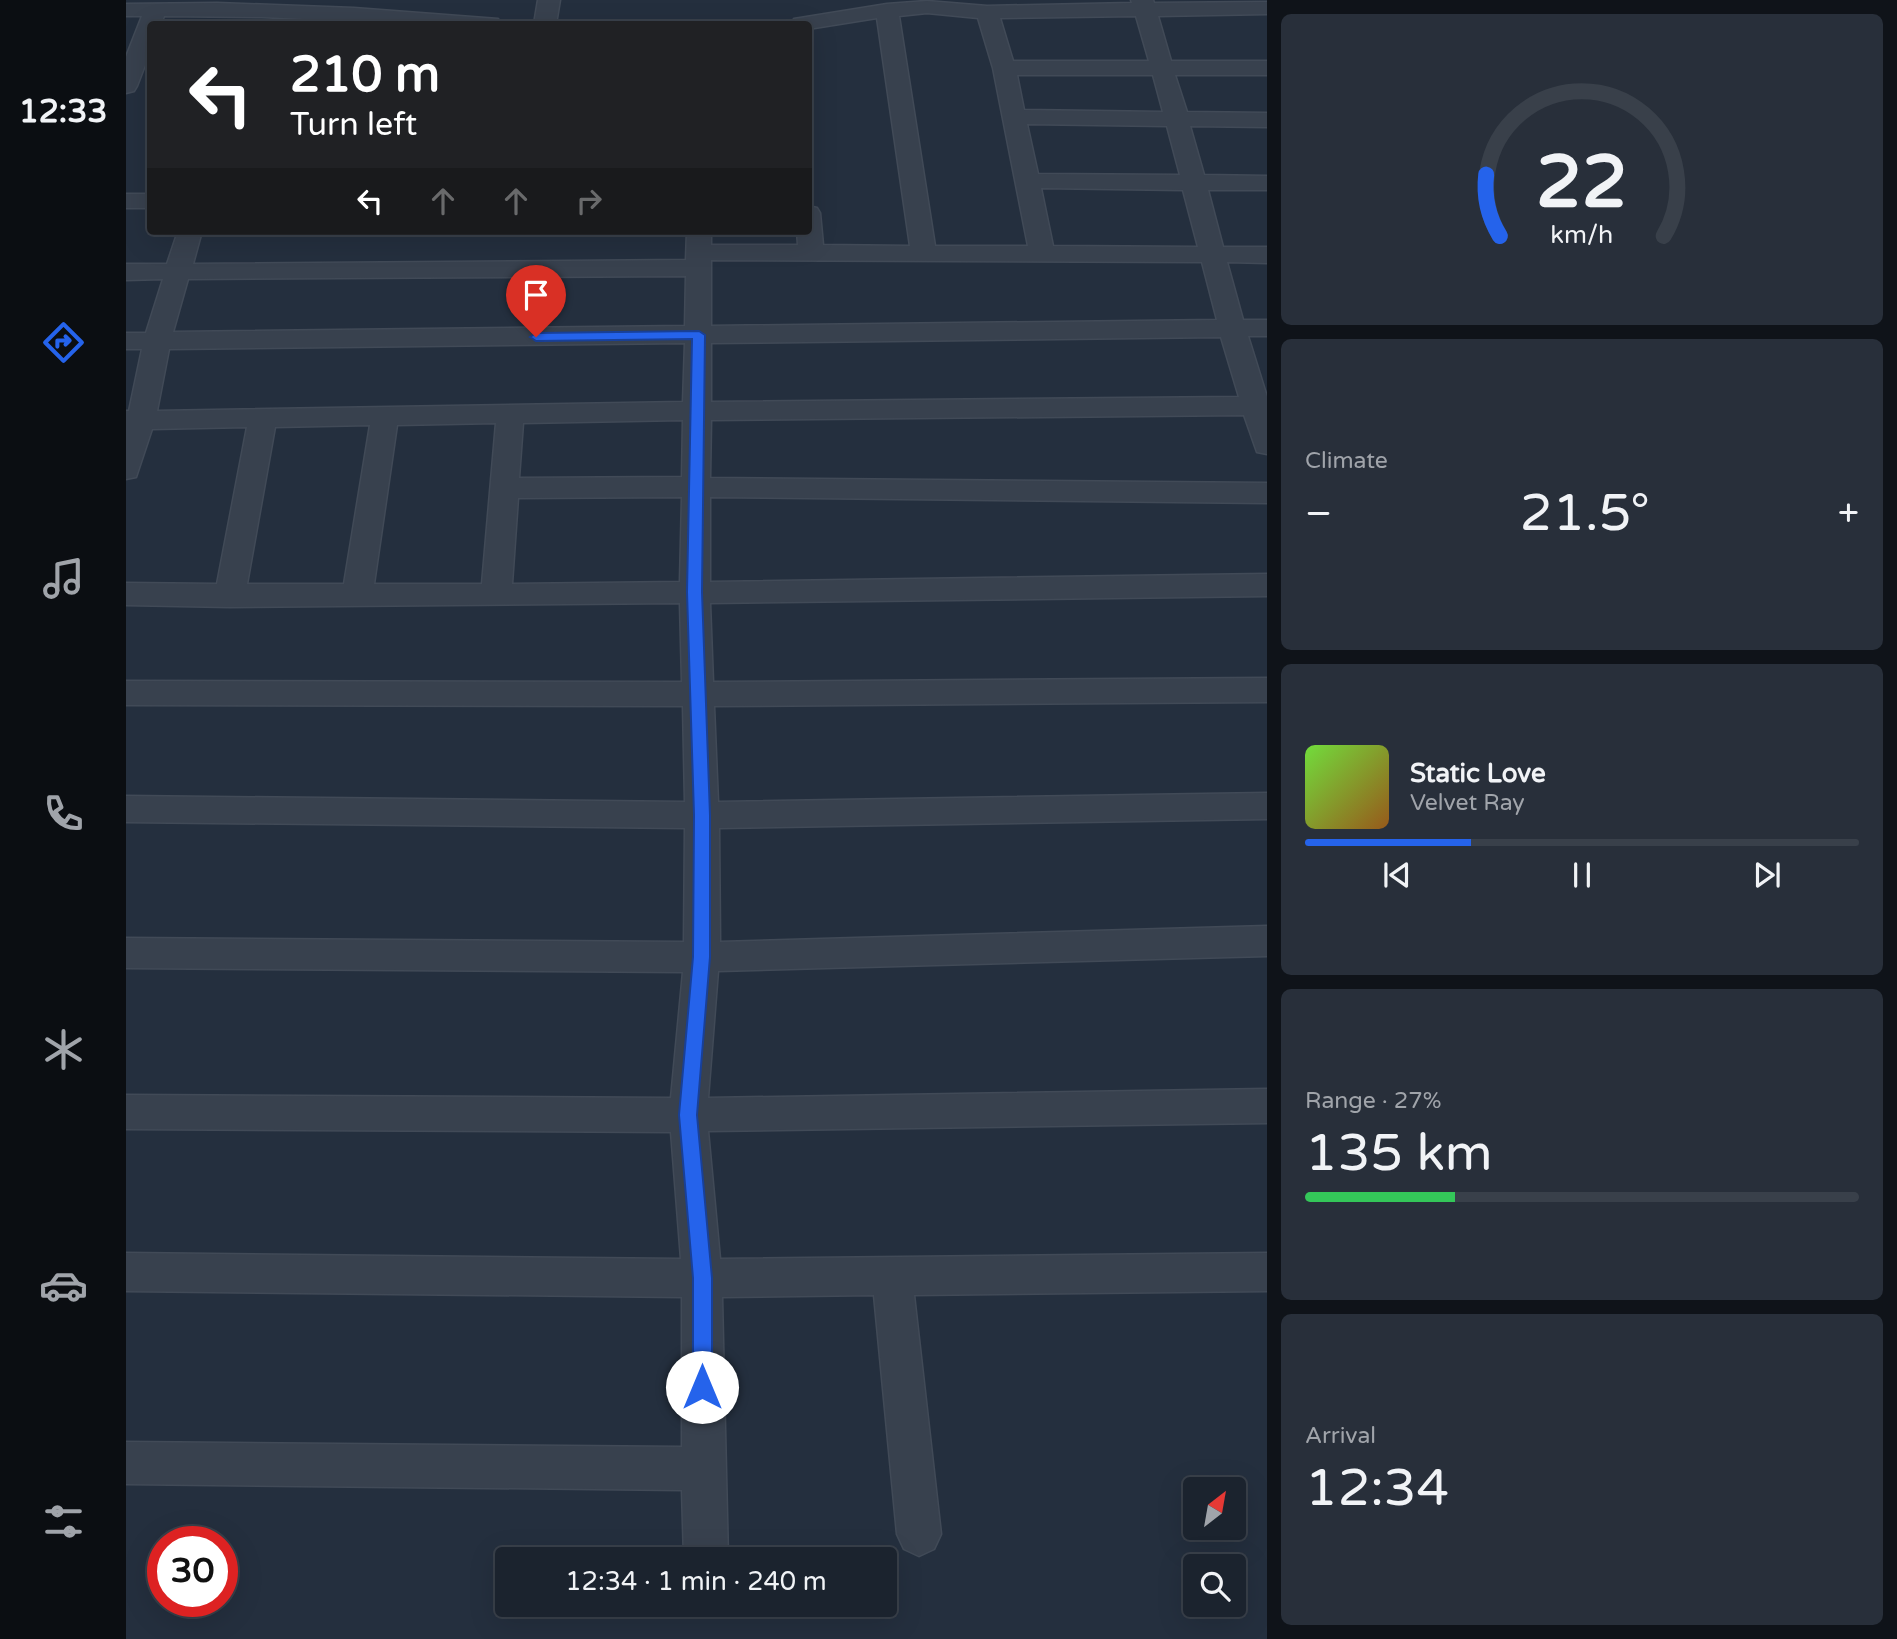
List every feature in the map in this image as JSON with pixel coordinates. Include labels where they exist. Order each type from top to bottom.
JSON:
[{"type":"street","points":[[546,21],[549,0]]},
{"type":"street","points":[[812,22],[926,4],[987,12],[1033,6],[1144,4],[1267,8]]},
{"type":"street","points":[[1144,4],[1214,255],[1231,328],[1261,406],[1267,445]]},
{"type":"street","points":[[126,10],[251,12],[361,8],[403,21],[450,10],[481,21]]},
{"type":"street","points":[[151,21],[156,9]]},
{"type":"street","points":[[887,10],[924,253]]},
{"type":"street","points":[[987,12],[1004,68],[1042,254]]},
{"type":"street","points":[[126,86],[147,32]]},
{"type":"street","points":[[1004,68],[1267,68]]},
{"type":"street","points":[[1014,117],[1267,120]]},
{"type":"street","points":[[1026,181],[1267,183]]},
{"type":"street","points":[[126,201],[147,201]]},
{"type":"street","points":[[126,470],[133,420],[189,235]]},
{"type":"street","points":[[810,235],[811,253]]},
{"type":"street","points":[[126,272],[699,251],[1267,255]]},
{"type":"street","points":[[699,251],[694,487],[702,815],[702,957],[688,1115],[702,1278],[706,1547]]},
{"type":"street","points":[[126,341],[1267,328]]},
{"type":"street","points":[[133,420],[385,414],[510,416],[695,411],[1261,406]]},
{"type":"street","points":[[358,596],[385,414]]},
{"type":"street","points":[[230,596],[263,416]]},
{"type":"street","points":[[496,595],[510,416]]},
{"type":"street","points":[[503,488],[694,487],[1267,493]]},
{"type":"street","points":[[126,594],[496,595],[1267,585]]},
{"type":"street","points":[[126,693],[697,694],[1267,690]]},
{"type":"street","points":[[126,809],[702,815],[1267,806]]},
{"type":"street","points":[[126,953],[702,957],[1267,941]]},
{"type":"street","points":[[126,1112],[688,1115],[1267,1106]]},
{"type":"street","points":[[126,1272],[702,1278],[1267,1272]]},
{"type":"street","points":[[892,1275],[919,1534]]},
{"type":"street","points":[[126,1463],[703,1469]]},
{"type":"route","points":[[536,337],[699,335],[694,487],[702,815],[702,957],[688,1115],[702,1278],[702,1387]]}]
